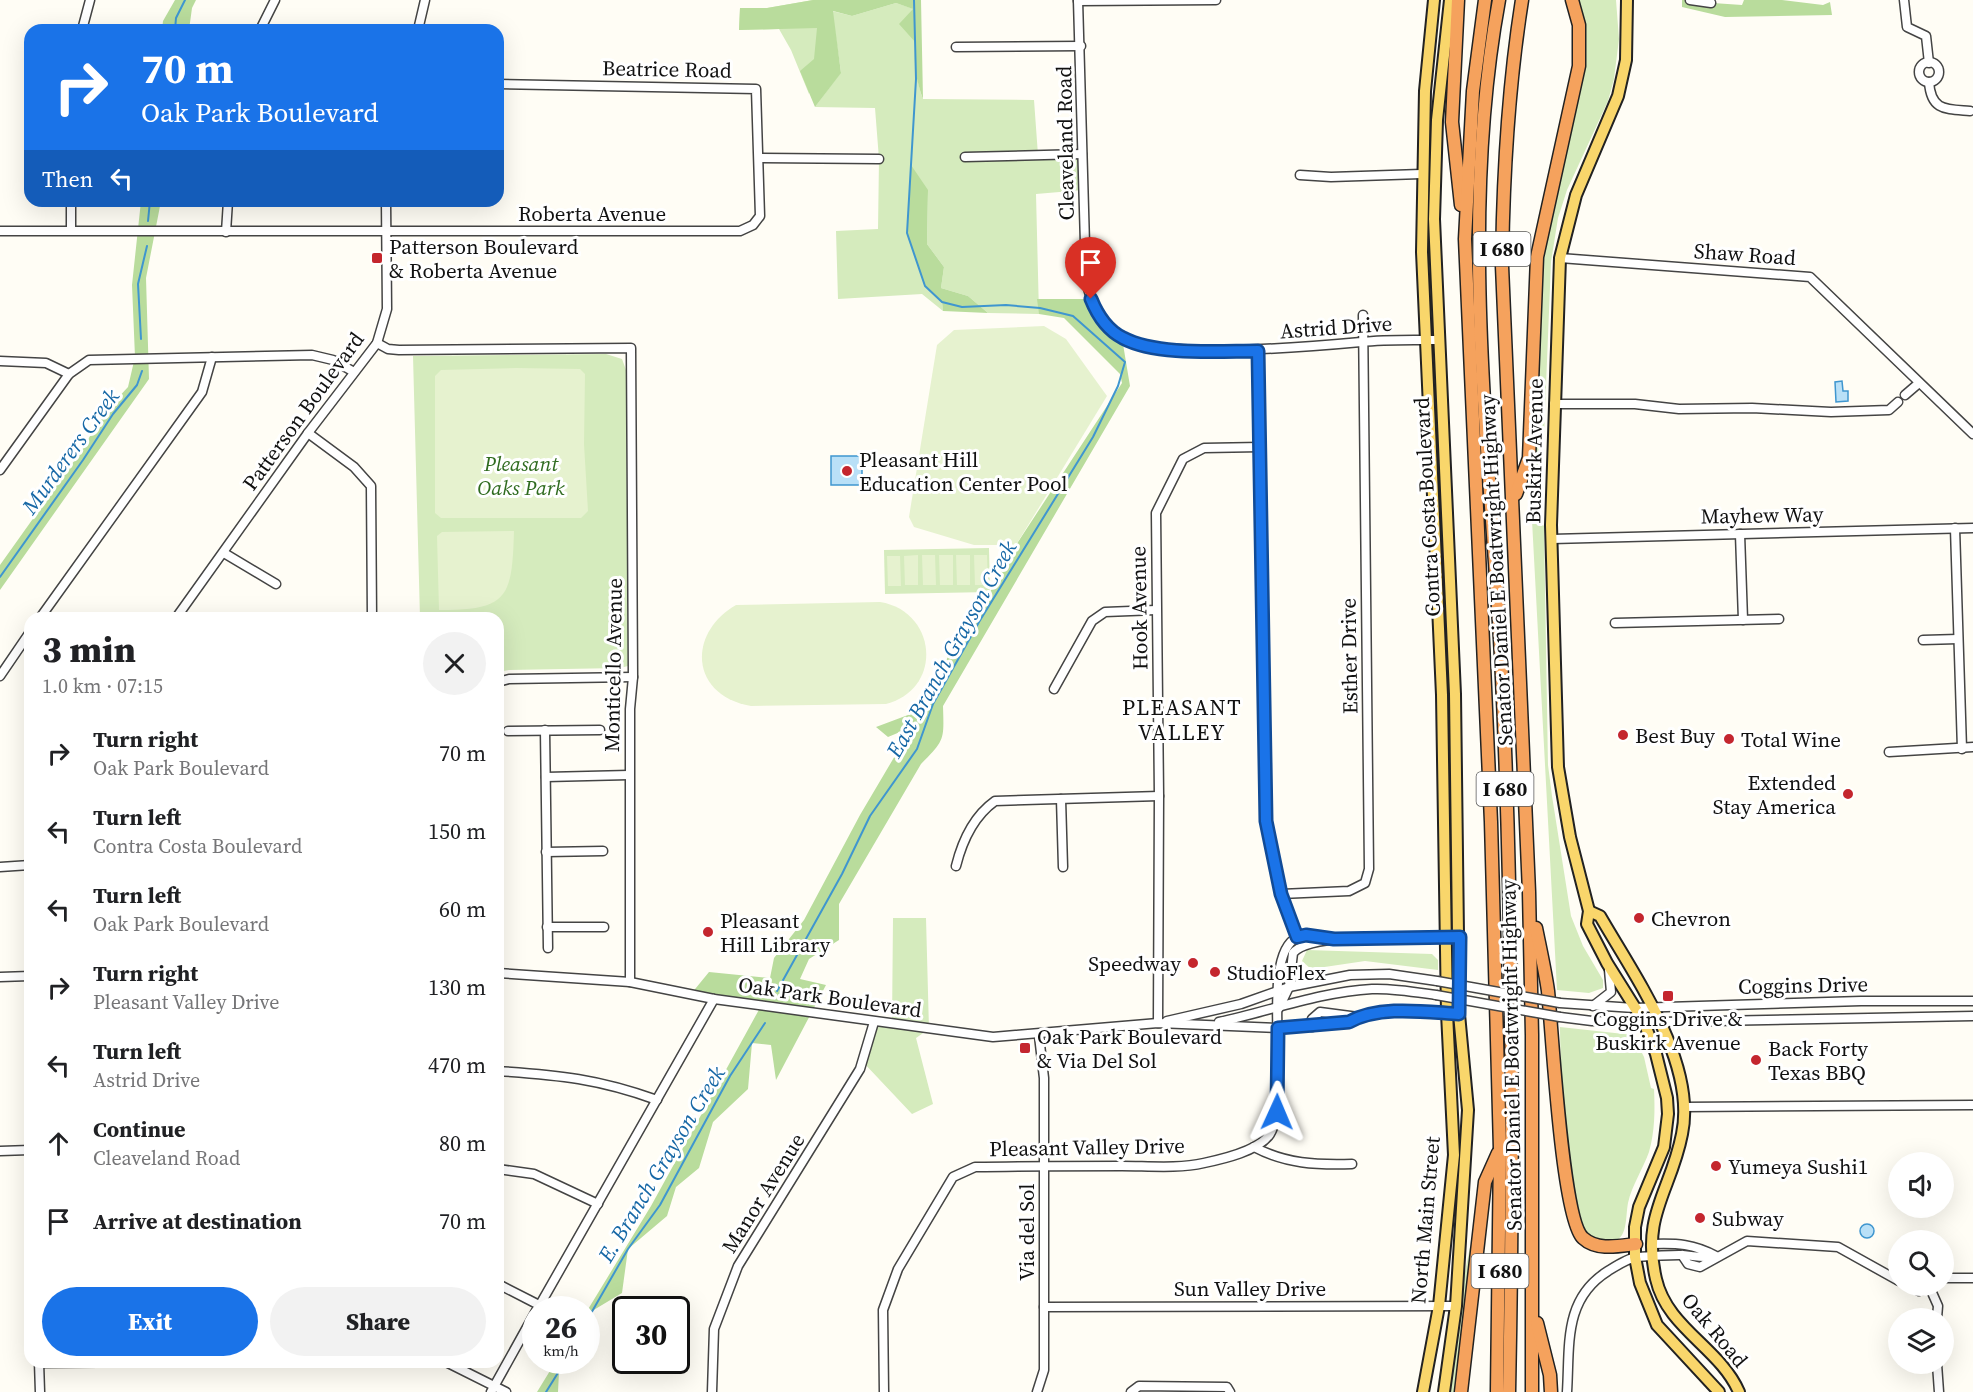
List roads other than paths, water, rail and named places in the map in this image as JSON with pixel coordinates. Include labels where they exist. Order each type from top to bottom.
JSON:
[{"type":"highway","points":[[1458,0],[1452,122],[1465,240]]},
{"type":"highway","name":"Senator Daniel E Boatwright Highway","points":[[1485,0],[1473,92],[1465,240],[1491,822],[1500,1149],[1497,1392]]},
{"type":"highway","name":"I 680","points":[[1499,0],[1484,112],[1479,187],[1479,271],[1482,362],[1501,657],[1506,805],[1511,1189],[1509,1392]]},
{"type":"highway","name":"Senator Daniel E Boatwright Highway","points":[[1522,0],[1510,93],[1503,196],[1504,340],[1514,498],[1529,892],[1532,1392]]},
{"type":"highway","points":[[1514,498],[1529,458],[1537,257],[1579,66],[1579,25],[1572,0]]},
{"type":"highway","points":[[1529,892],[1548,990],[1568,1189],[1575,1226],[1582,1238],[1593,1244],[1605,1247],[1636,1244]]},
{"type":"highway","points":[[1461,1392],[1485,1182],[1500,1149]]},
{"type":"highway","points":[[1533,1307],[1550,1375],[1551,1392]]},
{"type":"main road","name":"Contra Costa Boulevard","points":[[1434,0],[1425,91],[1421,174],[1425,340],[1440,662],[1447,1013]]},
{"type":"main road","name":"Contra Costa Boulevard","points":[[1450,0],[1440,75],[1436,160],[1436,272],[1454,682],[1460,937],[1459,1014]]},
{"type":"main road","name":"Buskirk Avenue","points":[[1627,0],[1626,60],[1618,96],[1576,195],[1560,258],[1554,404],[1552,539],[1558,767],[1566,819],[1589,911],[1587,924],[1607,963],[1644,1022],[1658,1064],[1668,1114],[1664,1147],[1639,1207],[1635,1257]]},
{"type":"main road","points":[[1589,911],[1600,916],[1661,1022],[1680,1079],[1684,1107],[1683,1131],[1677,1158],[1655,1211],[1653,1258]]},
{"type":"main road","name":"North Main Street","points":[[1423,1392],[1439,1306],[1454,1155],[1447,1013]]},
{"type":"main road","name":"North Main Street","points":[[1444,1392],[1456,1306],[1468,1110],[1459,1014]]},
{"type":"main road","points":[[1636,1244],[1652,1245]]},
{"type":"main road","name":"Oak Road","points":[[1635,1257],[1640,1283],[1657,1325],[1719,1392]]},
{"type":"main road","name":"Oak Road","points":[[1653,1258],[1656,1281],[1671,1314],[1712,1355],[1739,1392]]},
{"type":"street","points":[[84,24],[90,0]]},
{"type":"street","points":[[263,24],[275,0]]},
{"type":"street","points":[[419,24],[425,0]]},
{"type":"street","points":[[1078,1],[1216,0]]},
{"type":"street","points":[[1690,0],[1711,3]]},
{"type":"street","points":[[1904,0],[1907,27],[1926,36],[1929,63]]},
{"type":"street","name":"Cleaveland Road","points":[[1078,1],[1086,279],[1096,312],[1122,338],[1141,345],[1163,347]]},
{"type":"street","points":[[956,47],[1081,46]]},
{"type":"street","points":[[1929,63],[1936,65],[1939,72],[1936,80],[1929,82],[1922,80],[1918,72],[1921,65],[1929,63]]},
{"type":"street","points":[[1929,82],[1930,96],[1937,105],[1949,110],[1970,111]]},
{"type":"street","name":"Beatrice Road","points":[[504,84],[756,89],[760,158]]},
{"type":"street","points":[[965,157],[1082,154]]},
{"type":"street","points":[[760,158],[879,159]]},
{"type":"street","name":"Roberta Avenue","points":[[0,231],[740,231],[753,225],[760,216],[760,158]]},
{"type":"street","points":[[1300,175],[1331,177],[1421,174]]},
{"type":"street","points":[[71,207],[71,230]]},
{"type":"street","points":[[226,232],[228,207]]},
{"type":"street","name":"Patterson Boulevard","points":[[180,612],[308,433],[377,343],[387,309],[386,207]]},
{"type":"street","name":"Shaw Road","points":[[1560,258],[1810,277],[1973,434]]},
{"type":"street","name":"Esther Drive","points":[[1281,894],[1348,891],[1365,883],[1369,869],[1363,315]]},
{"type":"street","name":"Astrid Drive","points":[[1163,347],[1258,351],[1364,342],[1440,340]]},
{"type":"street","name":"Monticello Avenue","points":[[377,343],[388,349],[399,351],[631,348],[633,677],[629,775],[630,982]]},
{"type":"street","points":[[1258,351],[1266,821],[1281,894],[1297,937]]},
{"type":"street","points":[[0,470],[69,374],[89,360],[105,357],[312,355],[333,360],[354,372]]},
{"type":"street","points":[[44,612],[202,392],[212,357]]},
{"type":"street","points":[[0,361],[46,363],[69,374]]},
{"type":"street","points":[[1905,395],[1919,383]]},
{"type":"street","points":[[1554,404],[1635,404],[1679,409],[1752,408],[1831,412],[1889,410],[1898,402]]},
{"type":"street","points":[[308,433],[354,467],[372,486],[372,612]]},
{"type":"street","name":"Hook Avenue","points":[[1158,1023],[1159,796],[1156,513],[1183,459],[1204,448],[1261,447]]},
{"type":"street","points":[[1955,528],[1962,749]]},
{"type":"street","name":"Mayhew Way","points":[[1552,539],[1973,528]]},
{"type":"street","points":[[1740,534],[1743,620]]},
{"type":"street","points":[[224,553],[276,584]]},
{"type":"street","points":[[1054,689],[1092,621],[1105,612],[1156,610]]},
{"type":"street","points":[[1615,623],[1779,619]]},
{"type":"street","points":[[1923,640],[1958,639]]},
{"type":"street","points":[[0,676],[24,641]]},
{"type":"street","points":[[504,680],[633,677]]},
{"type":"street","points":[[545,730],[548,948]]},
{"type":"street","points":[[508,731],[600,730]]},
{"type":"street","points":[[1889,752],[1973,747]]},
{"type":"street","points":[[546,777],[629,775]]},
{"type":"street","points":[[956,866],[960,847],[983,810],[995,801],[1159,796]]},
{"type":"street","points":[[1061,799],[1063,867]]},
{"type":"street","points":[[546,852],[603,851]]},
{"type":"street","points":[[0,867],[24,865]]},
{"type":"street","points":[[548,927],[604,927]]},
{"type":"street","points":[[1334,939],[1306,935],[1297,937],[1282,954],[1278,990],[1277,1112],[1269,1135],[1254,1148],[1274,1158],[1309,1165],[1352,1164]]},
{"type":"street","points":[[1278,1009],[1289,987],[1292,957],[1296,949],[1305,944],[1334,939],[1460,937]]},
{"type":"street","points":[[1593,1006],[1611,992],[1607,963]]},
{"type":"street","name":"Oak Park Boulevard","points":[[504,973],[630,982],[714,999],[985,1037],[1039,1036],[1158,1023],[1241,1004],[1289,987],[1371,973],[1437,981],[1560,1003],[1634,1008]]},
{"type":"street","points":[[0,977],[24,976]]},
{"type":"street","name":"Oak Park Boulevard","points":[[1208,1025],[1332,994],[1372,989],[1436,994],[1560,1017],[1644,1022]]},
{"type":"street","points":[[545,1296],[714,999]]},
{"type":"street","name":"Coggins Drive","points":[[1634,1008],[1861,1001],[1973,1001]]},
{"type":"street","name":"Oak Park Boulevard","points":[[1312,1027],[1312,1019],[1320,1012],[1358,1017],[1403,1011],[1459,1014]]},
{"type":"street","name":"Coggins Drive","points":[[1644,1022],[1973,1016]]},
{"type":"street","name":"Oak Park Boulevard","points":[[1158,1023],[1278,1028],[1312,1027],[1349,1022],[1358,1017]]},
{"type":"street","name":"Manor Avenue","points":[[712,1392],[714,1329],[738,1266],[860,1069],[874,1022]]},
{"type":"street","name":"Via del Sol","points":[[1037,1392],[1044,1370],[1044,1078],[1039,1036]]},
{"type":"street","points":[[504,1071],[574,1076],[619,1086],[657,1100]]},
{"type":"street","points":[[1684,1107],[1973,1105]]},
{"type":"street","name":"Pleasant Valley Drive","points":[[884,1392],[883,1311],[897,1269],[953,1177],[975,1167],[1203,1163],[1254,1148]]},
{"type":"street","points":[[0,1151],[24,1150]]},
{"type":"street","points":[[504,1170],[534,1174],[598,1204]]},
{"type":"street","points":[[1567,1392],[1572,1324],[1579,1298],[1600,1275],[1635,1257],[1683,1256],[1700,1260],[1716,1256],[1747,1241],[1838,1247],[1888,1275]]},
{"type":"street","points":[[1652,1245],[1683,1243],[1701,1248],[1716,1256]]},
{"type":"street","points":[[1954,1278],[1973,1278]]},
{"type":"street","points":[[504,1288],[522,1299]]},
{"type":"street","name":"Sun Valley Drive","points":[[1044,1307],[1456,1306]]},
{"type":"street","points":[[493,1389],[522,1336]]},
{"type":"street","points":[[39,1368],[40,1392]]},
{"type":"street","points":[[456,1368],[493,1389],[506,1392]]},
{"type":"street","points":[[1938,1374],[1940,1392]]},
{"type":"street","points":[[1131,1392],[1139,1386],[1227,1387],[1230,1392]]},
{"type":"water","points":[[1842,381],[1843,391],[1848,391],[1848,401],[1836,402],[1835,382]]},
{"type":"water","name":"Pleasant Hill Education Center Pool","points":[[831,456],[862,456],[862,485],[831,485]]},
{"type":"water","points":[[1867,1224],[1872,1226],[1874,1231],[1872,1236],[1867,1238],[1862,1236],[1860,1231],[1862,1226]]},
{"type":"waterway","name":"Murderers Creek","points":[[176,24],[185,0]]},
{"type":"waterway","name":"East Branch Grayson Creek","points":[[777,991],[842,874],[870,816],[917,749],[933,704],[979,622],[1093,437],[1118,386],[1125,362],[1073,316],[1040,308],[1006,305],[962,307],[942,302],[925,286],[907,233],[916,79],[914,0]]},
{"type":"waterway","name":"Murderers Creek","points":[[148,221],[149,207]]},
{"type":"waterway","name":"Murderers Creek","points":[[141,339],[138,284],[147,246]]},
{"type":"waterway","name":"Murderers Creek","points":[[0,577],[113,414],[137,385],[142,371]]},
{"type":"waterway","name":"E. Branch Grayson Creek","points":[[600,1298],[628,1249],[660,1205],[730,1076],[765,1023]]},
{"type":"waterway","name":"E. Branch Grayson Creek","points":[[546,1392],[557,1374]]},
{"type":"place","name":"Patterson Boulevard & Roberta Avenue","points":[[377,258]]},
{"type":"place","name":"Pleasant Hill Education Center Pool","points":[[847,471]]},
{"type":"place","name":"Best Buy","points":[[1623,735]]},
{"type":"place","name":"Total Wine","points":[[1729,739]]},
{"type":"place","name":"Extended Stay America","points":[[1848,794]]},
{"type":"place","name":"Chevron","points":[[1639,918]]},
{"type":"place","name":"Pleasant Hill Library","points":[[708,932]]},
{"type":"place","name":"Speedway","points":[[1193,963]]},
{"type":"place","name":"StudioFlex","points":[[1215,972]]},
{"type":"place","name":"Coggins Drive & Buskirk Avenue","points":[[1668,996]]},
{"type":"place","name":"Oak Park Boulevard & Via Del Sol","points":[[1025,1048]]},
{"type":"place","name":"Back Forty Texas BBQ","points":[[1756,1060]]},
{"type":"place","name":"Yumeya Sushi1","points":[[1716,1166]]},
{"type":"place","name":"Subway","points":[[1700,1218]]},
{"type":"district","name":"PLEASANT VALLEY","points":[[1182,720]]},
{"type":"park label","name":"Pleasant Oaks Park","points":[[521,475]]}]
